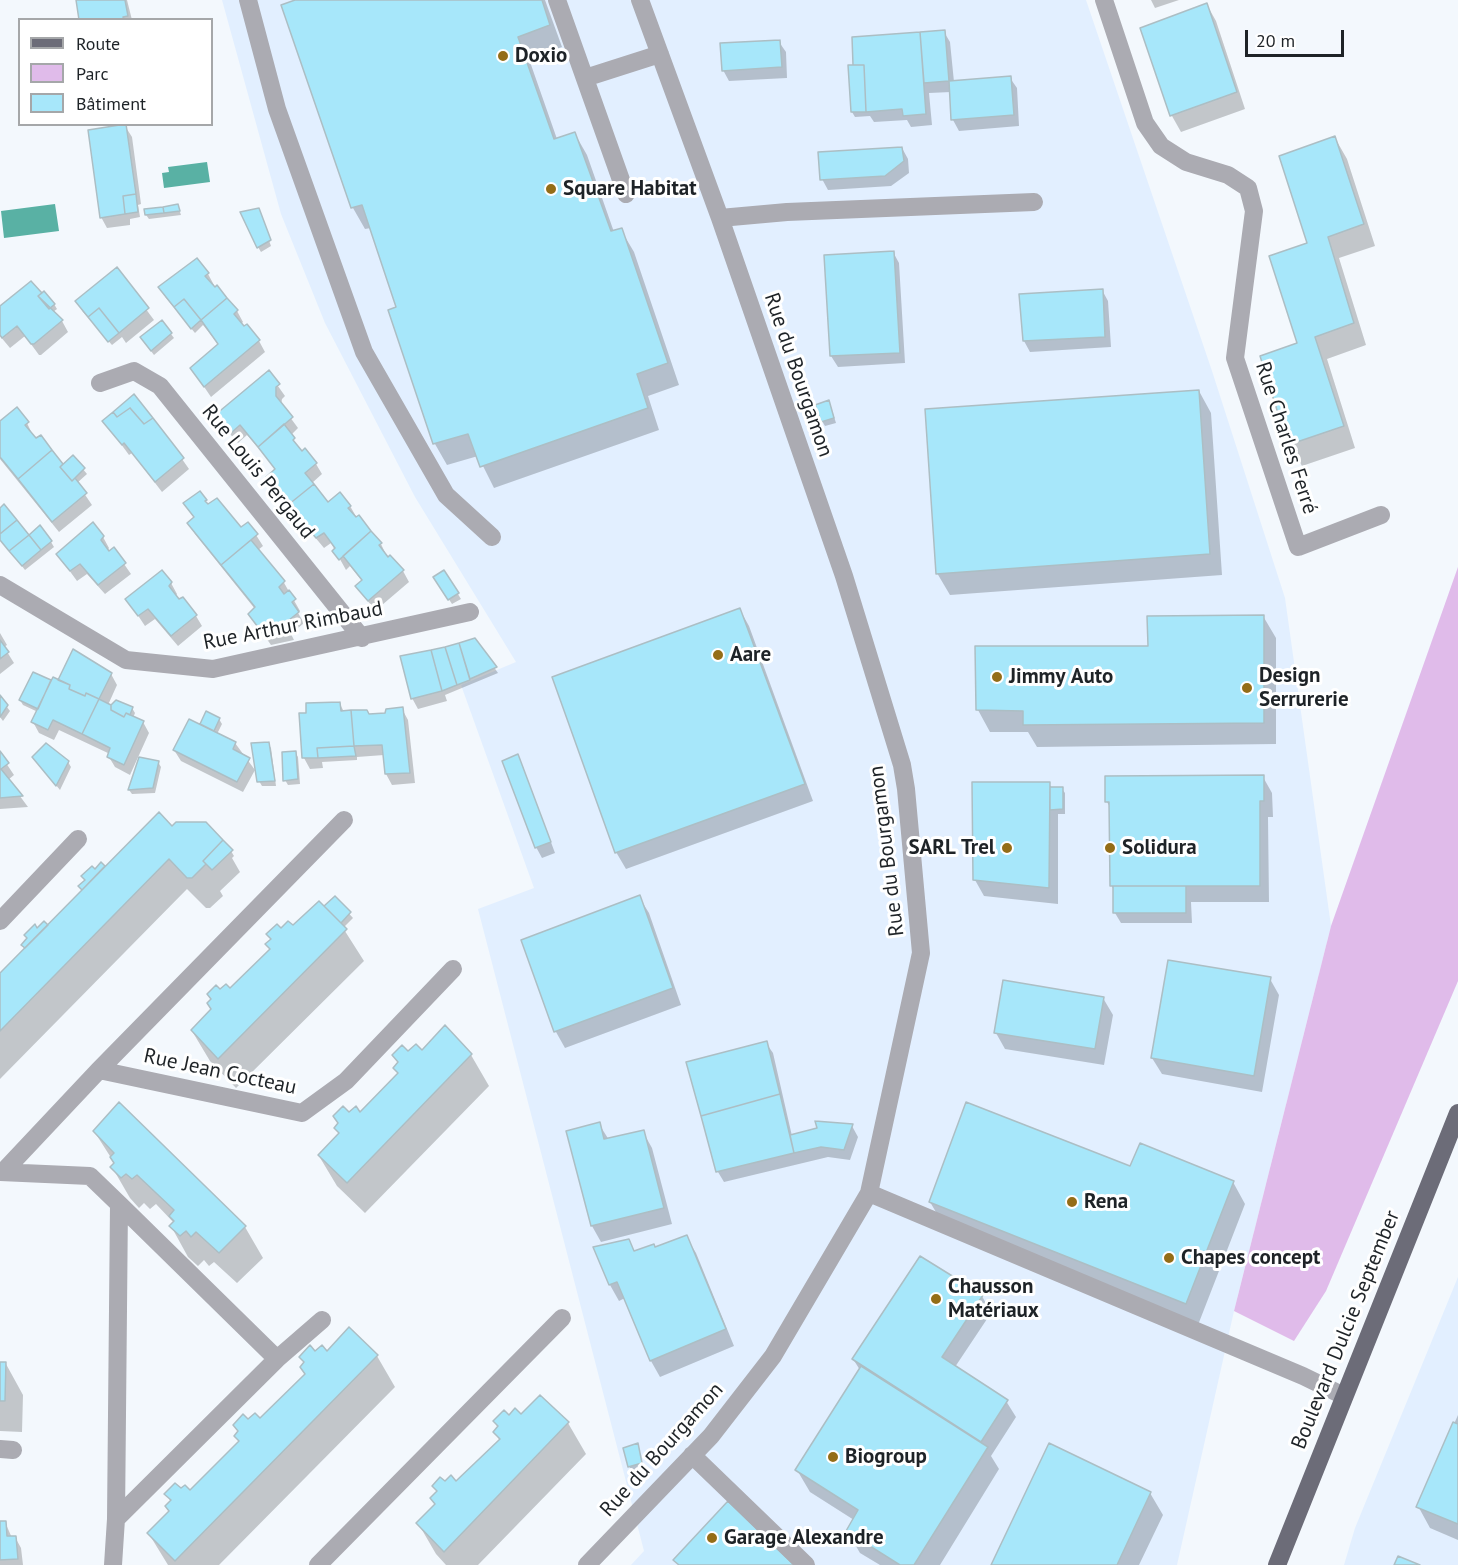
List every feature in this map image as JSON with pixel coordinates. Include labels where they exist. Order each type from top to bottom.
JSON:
[{"type":"main road","name":"Boulevard Dulcie September","points":[[1277,1565],[1458,1113]]},
{"type":"street","points":[[248,0],[277,109],[364,352],[446,495],[492,537]]},
{"type":"street","points":[[557,0],[626,194]]},
{"type":"street","name":"Rue du Bourgamon","points":[[587,1565],[711,1436],[773,1356],[869,1193],[921,953],[902,765],[844,576],[720,218],[640,0]]},
{"type":"street","name":"Rue Charles Ferré","points":[[1104,0],[1145,123],[1161,146],[1186,162],[1228,175],[1248,188],[1254,211],[1235,358],[1298,547],[1381,515]]},
{"type":"street","points":[[585,78],[660,54]]},
{"type":"street","points":[[720,218],[798,211],[1034,202]]},
{"type":"street","name":"Rue Louis Pergaud","points":[[100,383],[134,371],[160,386],[362,638]]},
{"type":"street","name":"Rue Arthur Rimbaud","points":[[0,585],[126,660],[213,669],[362,638],[470,612]]},
{"type":"street","name":"Rue Jean Cocteau","points":[[2,1172],[344,820]]},
{"type":"street","points":[[0,921],[78,839]]},
{"type":"street","name":"Rue Jean Cocteau","points":[[99,1070],[302,1113],[346,1081],[453,969]]},
{"type":"street","name":"Rue Jean Cocteau","points":[[2,1172],[90,1176],[277,1359]]},
{"type":"street","points":[[869,1193],[1284,1368],[1344,1396]]},
{"type":"street","points":[[113,1565],[116,1519],[119,1204]]},
{"type":"street","points":[[318,1565],[562,1318]]},
{"type":"street","points":[[116,1519],[277,1359],[322,1320]]},
{"type":"street","points":[[692,1455],[806,1565]]},
{"type":"shaded area","points":[[222,0],[1086,0],[1212,371],[1285,598],[1331,926],[1234,1311],[1177,1565],[631,1565],[644,1551],[478,909],[534,888],[461,685],[516,662],[415,497],[325,323],[281,214]]},
{"type":"shaded area","points":[[207,162],[210,182],[164,188],[162,173],[169,172],[168,167]]},
{"type":"shaded area","points":[[55,204],[59,231],[4,238],[1,211]]},
{"type":"shaded area","points":[[1458,1277],[1458,1565],[1344,1565],[1355,1528]]},
{"type":"green space","points":[[1458,567],[1458,981],[1326,1291],[1294,1341],[1234,1311],[1331,926]]},
{"type":"building","points":[[76,0],[125,0],[128,16],[123,18],[79,18]]},
{"type":"building","points":[[295,0],[542,0],[550,25],[518,37],[554,139],[575,132],[611,231],[622,228],[668,363],[637,374],[648,408],[480,467],[468,434],[433,444],[388,310],[396,307],[362,205],[351,208],[281,5]]},
{"type":"building","points":[[1207,3],[1237,92],[1170,116],[1140,28]]},
{"type":"building","points":[[945,30],[949,81],[924,83],[920,32]]},
{"type":"building","points":[[920,32],[926,114],[903,116],[902,109],[866,112],[864,65],[853,65],[852,37]]},
{"type":"building","points":[[780,40],[782,67],[722,71],[720,43]]},
{"type":"building","points":[[848,65],[864,65],[866,112],[851,112]]},
{"type":"building","points":[[1011,76],[1014,115],[951,120],[949,81]]},
{"type":"building","points":[[126,126],[136,194],[123,196],[125,214],[100,218],[88,130]]},
{"type":"building","points":[[1335,136],[1364,224],[1328,237],[1354,323],[1315,337],[1344,426],[1288,445],[1260,356],[1297,343],[1269,256],[1307,243],[1279,156]]},
{"type":"building","points":[[902,147],[904,161],[885,176],[820,180],[818,152]]},
{"type":"building","points":[[136,194],[138,212],[125,214],[123,196]]},
{"type":"building","points":[[178,204],[180,211],[164,213],[163,207]]},
{"type":"building","points":[[163,207],[164,213],[145,215],[144,209]]},
{"type":"building","points":[[259,208],[271,240],[257,248],[240,212]]},
{"type":"building","points":[[894,251],[900,353],[830,356],[824,255]]},
{"type":"building","points":[[197,258],[209,273],[205,276],[215,287],[217,285],[227,298],[201,320],[184,299],[174,307],[158,287]]},
{"type":"building","points":[[117,267],[149,308],[119,333],[99,308],[88,317],[75,301]]},
{"type":"building","points":[[31,281],[42,293],[38,296],[63,320],[34,344],[31,344],[17,326],[2,338],[0,335],[0,306]]},
{"type":"building","points":[[1103,289],[1105,337],[1023,341],[1019,294]]},
{"type":"building","points":[[44,291],[55,304],[49,309],[38,296]]},
{"type":"building","points":[[227,298],[238,310],[234,314],[244,326],[247,324],[260,340],[204,387],[190,368],[218,344],[201,320]]},
{"type":"building","points":[[184,299],[201,320],[191,329],[174,307]]},
{"type":"building","points":[[99,308],[119,333],[108,342],[88,317]]},
{"type":"building","points":[[162,320],[172,333],[151,351],[140,337]]},
{"type":"building","points":[[269,370],[280,384],[276,387],[276,396],[293,417],[258,447],[240,425],[231,433],[215,415]]},
{"type":"building","points":[[1199,390],[1210,554],[936,574],[925,409]]},
{"type":"building","points":[[134,394],[153,418],[144,424],[130,408],[117,417],[113,412]]},
{"type":"building","points":[[829,400],[834,418],[821,422],[815,405]]},
{"type":"building","points":[[17,407],[29,422],[25,425],[36,438],[41,435],[52,450],[18,479],[0,457],[0,421]]},
{"type":"building","points":[[130,408],[144,424],[153,418],[184,458],[155,482],[124,443],[122,445],[102,421],[113,412],[117,417]]},
{"type":"building","points":[[284,424],[302,451],[305,448],[317,463],[305,473],[314,484],[288,505],[266,477],[275,469],[258,447]]},
{"type":"building","points":[[52,450],[63,464],[60,467],[72,481],[75,478],[87,493],[52,522],[18,479]]},
{"type":"building","points":[[73,455],[85,468],[72,481],[60,467]]},
{"type":"building","points":[[314,484],[328,502],[340,492],[351,506],[348,508],[356,517],[359,515],[371,531],[339,560],[332,551],[335,548],[324,533],[316,538],[288,505]]},
{"type":"building","points":[[200,491],[208,504],[217,498],[241,527],[248,522],[258,534],[221,565],[187,523],[194,517],[183,503]]},
{"type":"building","points":[[4,504],[17,520],[0,534],[0,508]]},
{"type":"building","points":[[17,520],[29,535],[9,551],[0,540],[0,534]]},
{"type":"building","points":[[93,522],[104,536],[101,540],[109,551],[114,547],[126,563],[98,585],[80,564],[70,571],[56,554]]},
{"type":"building","points":[[40,525],[52,541],[41,550],[29,535]]},
{"type":"building","points":[[371,531],[382,543],[379,545],[388,557],[390,555],[404,570],[368,601],[355,586],[362,580],[343,556]]},
{"type":"building","points":[[29,535],[41,550],[22,566],[9,551]]},
{"type":"building","points":[[251,540],[285,581],[279,587],[284,594],[289,590],[296,599],[292,602],[299,612],[284,624],[290,630],[264,635],[248,614],[255,607],[221,565]]},
{"type":"building","points":[[162,570],[172,582],[169,586],[179,599],[183,597],[197,615],[171,636],[148,609],[138,616],[125,599]]},
{"type":"building","points":[[444,570],[459,593],[448,600],[433,577]]},
{"type":"building","points":[[740,608],[805,784],[615,853],[552,677]]},
{"type":"building","points":[[1264,615],[1264,723],[1023,725],[1023,711],[976,710],[975,646],[1148,646],[1147,616]]},
{"type":"building","points":[[475,638],[497,667],[470,679],[459,643]]},
{"type":"building","points":[[0,640],[9,652],[0,659]]},
{"type":"building","points":[[459,643],[470,680],[457,685],[445,647]]},
{"type":"building","points":[[445,647],[457,685],[442,691],[431,650]]},
{"type":"building","points":[[73,649],[112,673],[99,699],[69,689],[70,685],[58,680]]},
{"type":"building","points":[[431,650],[442,691],[411,699],[400,656]]},
{"type":"building","points":[[33,672],[51,680],[38,709],[19,700]]},
{"type":"building","points":[[53,677],[70,685],[69,689],[99,699],[82,734],[53,720],[48,730],[31,722]]},
{"type":"building","points":[[0,695],[8,705],[0,717]]},
{"type":"building","points":[[99,699],[111,705],[111,710],[124,717],[126,713],[144,721],[124,765],[107,757],[110,748],[82,734]]},
{"type":"building","points":[[116,700],[133,707],[130,715],[126,713],[124,717],[111,710],[111,705]]},
{"type":"building","points":[[340,702],[341,711],[351,710],[354,746],[317,748],[318,758],[302,758],[299,713],[306,713],[306,703]]},
{"type":"building","points":[[403,707],[410,773],[385,774],[382,745],[354,746],[351,710],[367,710],[369,714],[385,713],[386,709]]},
{"type":"building","points":[[206,711],[220,718],[214,731],[200,724]]},
{"type":"building","points":[[189,719],[236,742],[233,749],[250,758],[237,782],[173,750]]},
{"type":"building","points":[[269,742],[275,781],[257,782],[251,743]]},
{"type":"building","points":[[46,743],[69,761],[56,786],[32,757]]},
{"type":"building","points":[[354,746],[356,756],[318,758],[317,748]]},
{"type":"building","points":[[0,751],[9,763],[1,769],[23,796],[0,798]]},
{"type":"building","points":[[296,751],[298,779],[283,781],[282,752]]},
{"type":"building","points":[[518,754],[551,842],[535,848],[502,761]]},
{"type":"building","points":[[139,757],[159,761],[153,788],[128,790]]},
{"type":"building","points":[[1264,775],[1264,801],[1260,801],[1260,886],[1110,886],[1109,802],[1105,802],[1105,776]]},
{"type":"building","points":[[972,782],[1050,782],[1049,888],[973,880]]},
{"type":"building","points":[[1050,787],[1063,787],[1063,809],[1050,810]]},
{"type":"building","points":[[159,812],[172,826],[176,822],[206,822],[223,840],[203,861],[206,864],[192,878],[187,878],[169,859],[0,1031],[0,973]]},
{"type":"building","points":[[223,840],[233,850],[212,870],[203,861]]},
{"type":"building","points":[[101,862],[105,866],[82,890],[78,886],[85,880],[81,876],[92,866],[95,869]]},
{"type":"building","points":[[1113,886],[1186,886],[1186,913],[1113,913]]},
{"type":"building","points":[[640,895],[673,988],[554,1032],[521,940]]},
{"type":"building","points":[[335,896],[351,912],[341,923],[324,906]]},
{"type":"building","points":[[319,901],[347,929],[218,1059],[191,1030],[211,1009],[207,1003],[211,999],[207,994],[216,985],[220,989],[226,984],[230,988],[270,949],[265,944],[271,939],[266,934],[277,924],[281,928],[288,921],[293,925]]},
{"type":"building","points":[[44,921],[48,925],[25,948],[21,945],[27,938],[24,935],[35,924],[37,928]]},
{"type":"building","points":[[1168,960],[1271,977],[1254,1076],[1151,1058]]},
{"type":"building","points":[[1003,980],[1104,997],[1095,1049],[994,1033]]},
{"type":"building","points":[[445,1025],[472,1054],[347,1183],[318,1155],[339,1133],[334,1128],[338,1123],[333,1116],[343,1106],[349,1112],[356,1106],[360,1112],[398,1073],[393,1068],[398,1062],[392,1055],[402,1045],[408,1051],[416,1044],[422,1050]]},
{"type":"building","points":[[767,1041],[780,1094],[701,1116],[686,1062]]},
{"type":"building","points":[[780,1094],[794,1153],[716,1172],[701,1116]]},
{"type":"building","points":[[119,1102],[246,1226],[219,1253],[196,1232],[191,1237],[186,1231],[180,1236],[169,1226],[174,1221],[169,1216],[174,1210],[137,1175],[132,1179],[126,1174],[121,1178],[110,1167],[114,1163],[110,1157],[114,1153],[93,1131]]},
{"type":"building","points":[[966,1102],[1130,1166],[1140,1143],[1234,1181],[1186,1304],[929,1202]]},
{"type":"building","points":[[815,1121],[853,1124],[844,1150],[821,1147],[794,1153],[790,1135],[817,1128]]},
{"type":"building","points":[[600,1122],[604,1139],[644,1130],[664,1208],[591,1226],[566,1131]]},
{"type":"building","points":[[687,1235],[726,1329],[650,1361],[617,1282],[609,1285],[593,1247],[629,1239],[634,1251],[654,1244],[655,1247]]},
{"type":"building","points":[[920,1256],[983,1295],[942,1357],[1008,1400],[981,1442],[852,1359]]},
{"type":"building","points":[[349,1327],[378,1355],[175,1561],[147,1533],[169,1511],[165,1506],[171,1500],[164,1494],[175,1483],[181,1488],[185,1485],[190,1490],[239,1441],[234,1436],[238,1431],[233,1425],[243,1414],[248,1419],[255,1413],[260,1418],[305,1374],[300,1367],[304,1362],[299,1357],[310,1345],[315,1351],[322,1345],[327,1351]]},
{"type":"building","points":[[0,1362],[6,1362],[5,1401],[0,1401]]},
{"type":"building","points":[[861,1366],[988,1447],[914,1565],[900,1565],[846,1531],[858,1510],[795,1470]]},
{"type":"building","points":[[540,1395],[569,1422],[444,1552],[416,1523],[435,1504],[430,1498],[437,1491],[432,1486],[440,1477],[445,1481],[451,1475],[456,1481],[500,1439],[493,1432],[498,1426],[493,1421],[504,1410],[509,1415],[515,1408],[521,1414]]},
{"type":"building","points":[[1453,1422],[1458,1424],[1458,1524],[1416,1507]]},
{"type":"building","points":[[638,1443],[642,1463],[628,1467],[623,1448]]},
{"type":"building","points":[[1049,1443],[1151,1492],[1117,1565],[991,1565]]},
{"type":"building","points":[[728,1501],[794,1565],[679,1565],[673,1560]]},
{"type":"building","points":[[0,1521],[6,1521],[7,1536],[16,1536],[18,1559],[0,1560]]},
{"type":"building","points":[[1398,1556],[1420,1565],[1394,1565]]},
{"type":"place","name":"Doxio","points":[[503,56]]},
{"type":"place","name":"Square Habitat","points":[[551,189]]},
{"type":"place","name":"Aare","points":[[718,655]]},
{"type":"place","name":"Jimmy Auto","points":[[997,677]]},
{"type":"place","name":"Design Serrurerie","points":[[1247,688]]},
{"type":"place","name":"SARL Trel","points":[[1007,848]]},
{"type":"place","name":"Solidura","points":[[1110,848]]},
{"type":"place","name":"Rena","points":[[1072,1202]]},
{"type":"place","name":"Chapes concept","points":[[1169,1258]]},
{"type":"place","name":"Chausson Matériaux","points":[[936,1299]]},
{"type":"place","name":"Biogroup","points":[[833,1457]]},
{"type":"place","name":"Garage Alexandre","points":[[712,1538]]}]
